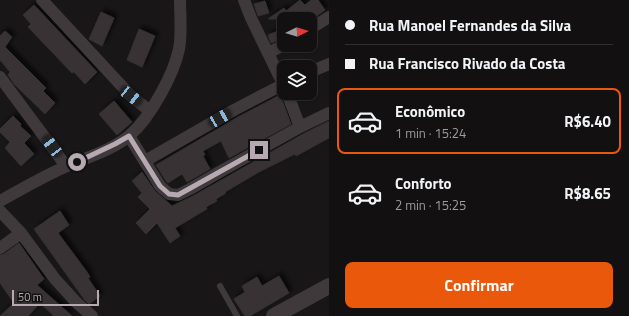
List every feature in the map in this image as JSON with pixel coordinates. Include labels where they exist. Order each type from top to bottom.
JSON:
[{"type":"street","points":[[42,0],[122,87],[150,112]]},
{"type":"street","points":[[0,201],[66,166],[98,153],[129,136],[141,124],[150,112],[169,76],[176,59],[181,29],[180,0]]},
{"type":"street","points":[[244,0],[277,71]]},
{"type":"street","points":[[317,25],[329,17]]},
{"type":"street","points":[[268,53],[277,48]]},
{"type":"street","points":[[317,69],[329,64]]},
{"type":"street","points":[[0,77],[66,166]]},
{"type":"street","points":[[145,161],[234,110],[277,91]]},
{"type":"street","points":[[290,100],[300,127]]},
{"type":"street","points":[[129,136],[155,179],[166,192],[172,195],[178,195],[300,127],[329,113]]},
{"type":"street","points":[[0,211],[21,233],[55,279],[76,302],[92,316]]},
{"type":"street","points":[[0,248],[21,233]]},
{"type":"street","points":[[274,316],[329,286]]},
{"type":"lane","points":[[220,286],[237,316]]},
{"type":"building","points":[[300,0],[305,5],[311,0],[318,0],[325,10],[317,16],[317,12],[278,12],[284,8],[286,11]]},
{"type":"building","points":[[265,1],[269,13],[258,16],[254,4]]},
{"type":"building","points":[[34,5],[97,72],[85,84],[74,72],[72,73],[28,27],[31,24],[23,15]]},
{"type":"building","points":[[101,12],[114,18],[102,46],[89,39]]},
{"type":"building","points":[[277,13],[277,20],[276,19],[268,19]]},
{"type":"building","points":[[139,29],[155,36],[142,67],[127,60]]},
{"type":"building","points":[[5,31],[12,37],[5,47],[46,88],[43,91],[55,103],[45,114],[14,84],[8,75],[10,72],[0,60],[0,36]]},
{"type":"building","points":[[277,31],[277,41],[271,43],[268,35]]},
{"type":"building","points":[[277,97],[277,100],[282,100],[291,124],[229,158],[221,141],[203,151],[205,155],[203,156],[210,169],[187,182],[182,174],[168,183],[166,181],[156,165],[238,117]]},
{"type":"building","points":[[114,101],[132,122],[117,135],[99,114]]},
{"type":"building","points":[[13,116],[21,124],[20,126],[31,136],[24,143],[34,154],[21,166],[5,148],[10,142],[0,132],[0,129]]},
{"type":"building","points":[[329,121],[329,138],[296,156],[295,154],[259,172],[225,192],[226,193],[216,199],[217,201],[206,207],[207,209],[175,228],[180,236],[170,243],[157,223],[146,234],[136,223],[150,209],[138,197],[142,193],[132,181],[142,172],[155,191],[172,206],[193,196]]},
{"type":"building","points":[[60,211],[69,225],[58,233],[87,272],[90,277],[88,278],[100,296],[89,304],[34,229]]},
{"type":"building","points":[[19,243],[44,279],[37,285],[72,316],[54,316],[40,303],[28,316],[0,316],[14,303],[0,283],[0,255],[4,254]]},
{"type":"building","points":[[279,276],[289,293],[250,316],[245,316],[234,299],[245,292],[242,286],[257,277],[262,286]]},
{"type":"route","points":[[77,162],[98,153],[129,136],[160,186],[169,194],[178,195],[259,150]]}]
